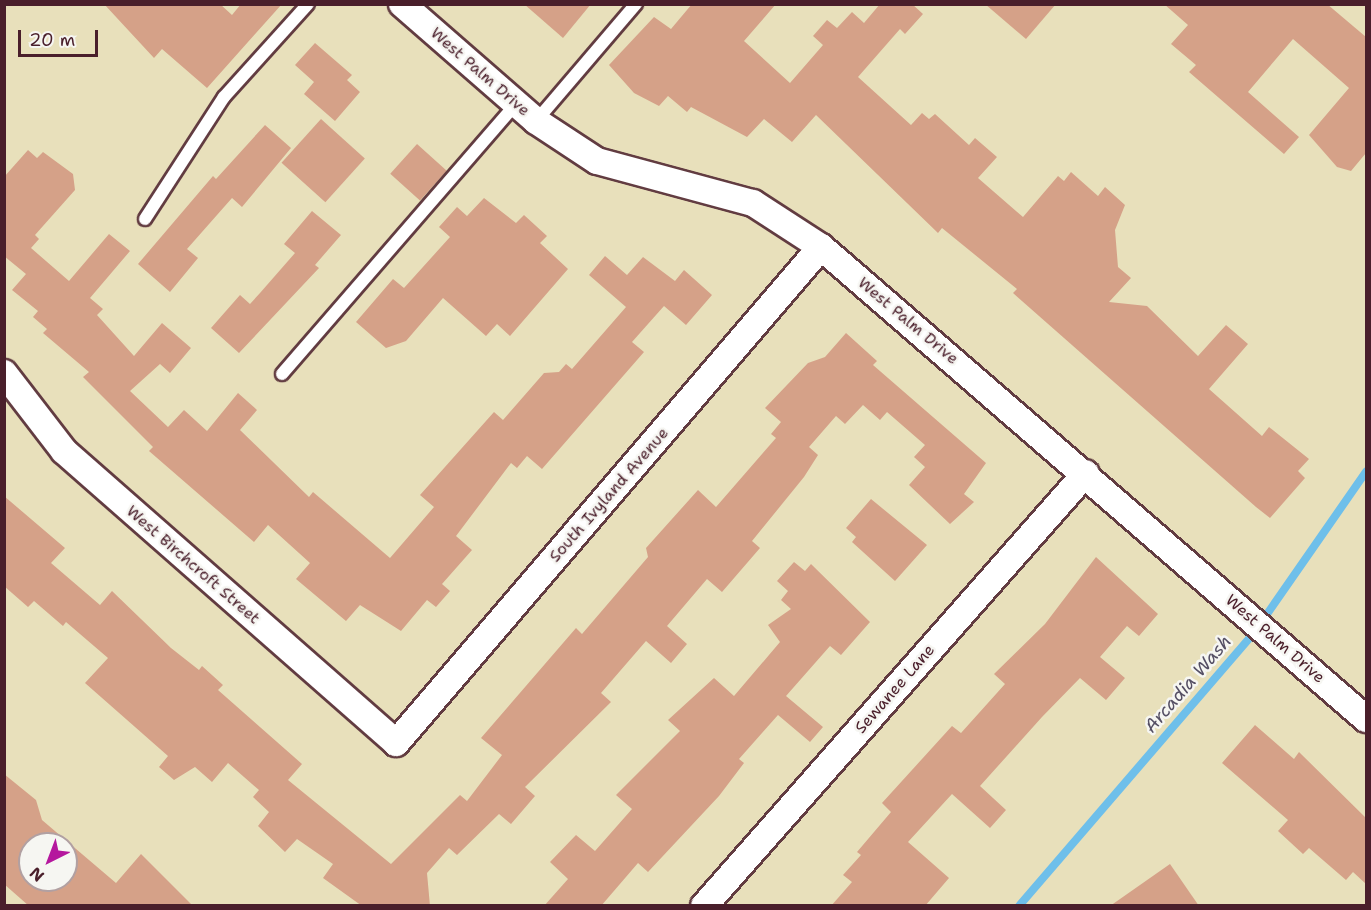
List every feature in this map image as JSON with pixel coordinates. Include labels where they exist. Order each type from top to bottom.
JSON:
[{"type":"street","name":"West Palm Drive","points":[[402,4],[536,121],[597,161],[753,203],[821,247],[1086,473],[1366,719]]},
{"type":"street","name":"South Ivyland Avenue","points":[[396,743],[821,247]]},
{"type":"street","name":"West Birchcroft Street","points":[[4,373],[64,451],[396,743]]},
{"type":"street","name":"Sewanee Lane","points":[[704,906],[1086,473]]},
{"type":"lane","points":[[145,219],[224,97],[308,4]]},
{"type":"lane","points":[[536,121],[636,4]]},
{"type":"lane","points":[[282,374],[516,104]]},
{"type":"building","points":[[104,4],[220,4],[232,15],[241,4],[282,4],[207,88],[162,49],[154,58]]},
{"type":"building","points":[[524,4],[591,4],[563,38]]},
{"type":"building","points":[[692,4],[776,4],[744,41],[790,83],[823,45],[813,36],[827,20],[837,28],[852,12],[864,23],[880,4],[912,4],[923,14],[905,34],[900,29],[858,77],[911,125],[922,113],[929,119],[935,114],[969,145],[975,138],[997,157],[978,178],[1023,217],[1058,176],[1064,181],[1071,172],[1098,196],[1105,187],[1125,205],[1115,230],[1118,267],[1131,278],[1109,302],[1147,306],[1198,356],[1226,325],[1248,344],[1209,389],[1262,436],[1269,427],[1309,459],[1298,471],[1305,478],[1270,518],[1013,293],[1017,289],[942,228],[938,233],[816,115],[792,142],[764,119],[747,137],[691,107],[687,112],[668,96],[659,106],[634,93],[609,65],[654,17],[671,29]]},
{"type":"building","points":[[985,4],[1056,4],[1026,39]]},
{"type":"building","points":[[1164,4],[1327,4],[1366,37],[1366,153],[1351,171],[1337,167],[1309,135],[1349,88],[1293,39],[1248,92],[1299,137],[1284,154],[1189,72],[1196,65],[1171,44],[1188,25]]},
{"type":"building","points":[[315,43],[352,75],[347,80],[360,92],[335,121],[304,94],[314,82],[295,65]]},
{"type":"building","points":[[321,119],[365,158],[325,202],[282,163]]},
{"type":"building","points":[[265,125],[291,148],[242,207],[232,198],[187,249],[198,258],[170,292],[138,264],[213,176],[216,179]]},
{"type":"building","points":[[417,144],[447,171],[420,200],[390,174]]},
{"type":"building","points":[[28,150],[37,158],[43,152],[73,174],[75,190],[35,235],[39,239],[31,248],[69,281],[109,234],[130,251],[90,298],[103,309],[97,315],[134,356],[162,323],[191,348],[170,373],[160,364],[130,391],[168,427],[184,410],[207,431],[238,393],[257,410],[240,430],[309,497],[313,492],[390,558],[434,507],[420,495],[494,412],[503,420],[544,373],[559,372],[566,364],[572,369],[626,307],[589,275],[605,256],[627,275],[643,257],[675,281],[684,270],[712,295],[686,325],[664,306],[632,342],[644,352],[542,469],[527,456],[517,468],[511,463],[456,536],[472,550],[442,584],[450,591],[436,607],[427,600],[401,631],[360,605],[346,621],[296,579],[310,563],[268,525],[254,542],[149,451],[153,447],[83,377],[89,372],[43,333],[47,329],[33,317],[38,311],[12,290],[26,274],[4,256],[4,177]]},
{"type":"building","points":[[484,198],[516,223],[524,215],[547,236],[540,243],[568,269],[510,336],[497,324],[486,336],[443,298],[406,341],[386,348],[356,322],[393,279],[404,288],[450,237],[439,227],[457,207],[467,216]]},
{"type":"building","points":[[312,211],[341,235],[315,265],[319,268],[239,353],[211,328],[240,295],[250,304],[295,253],[284,244]]},
{"type":"building","points":[[846,333],[877,361],[873,365],[986,463],[964,494],[974,502],[950,524],[909,485],[925,467],[914,457],[925,445],[887,412],[880,420],[863,405],[845,424],[836,416],[809,447],[818,455],[804,477],[752,541],[760,548],[722,592],[707,579],[667,626],[687,644],[671,663],[646,641],[601,693],[611,702],[525,787],[535,796],[511,824],[499,814],[457,855],[449,848],[427,873],[430,906],[362,906],[323,878],[333,864],[297,839],[285,852],[258,826],[269,812],[253,797],[259,790],[228,763],[212,782],[195,767],[174,780],[159,767],[168,756],[85,683],[108,658],[66,622],[63,626],[34,601],[28,607],[4,586],[4,496],[65,548],[51,563],[100,605],[112,591],[171,648],[199,670],[202,666],[223,685],[218,690],[302,764],[288,780],[391,864],[460,795],[467,801],[502,755],[481,738],[576,628],[582,634],[648,557],[646,548],[698,490],[716,507],[776,438],[771,434],[781,422],[765,408],[808,363],[825,357]]},
{"type":"building","points":[[871,499],[927,545],[895,581],[852,542],[856,537],[846,528]]},
{"type":"building","points":[[1096,557],[1158,614],[1139,636],[1127,626],[1100,657],[1125,678],[1106,700],[1080,678],[1042,717],[980,786],[1006,810],[990,828],[952,794],[908,842],[949,878],[925,906],[831,906],[852,882],[843,875],[861,855],[857,852],[891,812],[882,803],[952,726],[961,733],[1005,684],[994,674],[1045,624]]},
{"type":"building","points":[[794,562],[805,571],[811,564],[870,622],[841,655],[830,646],[786,696],[823,727],[810,742],[778,715],[739,759],[744,763],[719,796],[648,872],[638,863],[601,906],[544,906],[568,879],[550,862],[576,835],[595,851],[632,809],[616,795],[680,731],[668,720],[714,678],[734,696],[780,642],[768,625],[791,609],[781,600],[788,591],[777,581]]},
{"type":"building","points":[[1255,725],[1294,759],[1299,752],[1366,818],[1366,884],[1353,872],[1346,880],[1309,848],[1303,854],[1278,831],[1288,820],[1222,763]]},
{"type":"building","points":[[4,774],[36,800],[42,820],[56,832],[18,832],[18,892],[78,892],[78,851],[116,883],[141,854],[193,906],[29,906],[4,884]]},
{"type":"building","points":[[1170,864],[1199,906],[1110,906]]},
{"type":"waterway","name":"Arcadia Wash","points":[[1019,906],[1256,630],[1366,472]]}]
